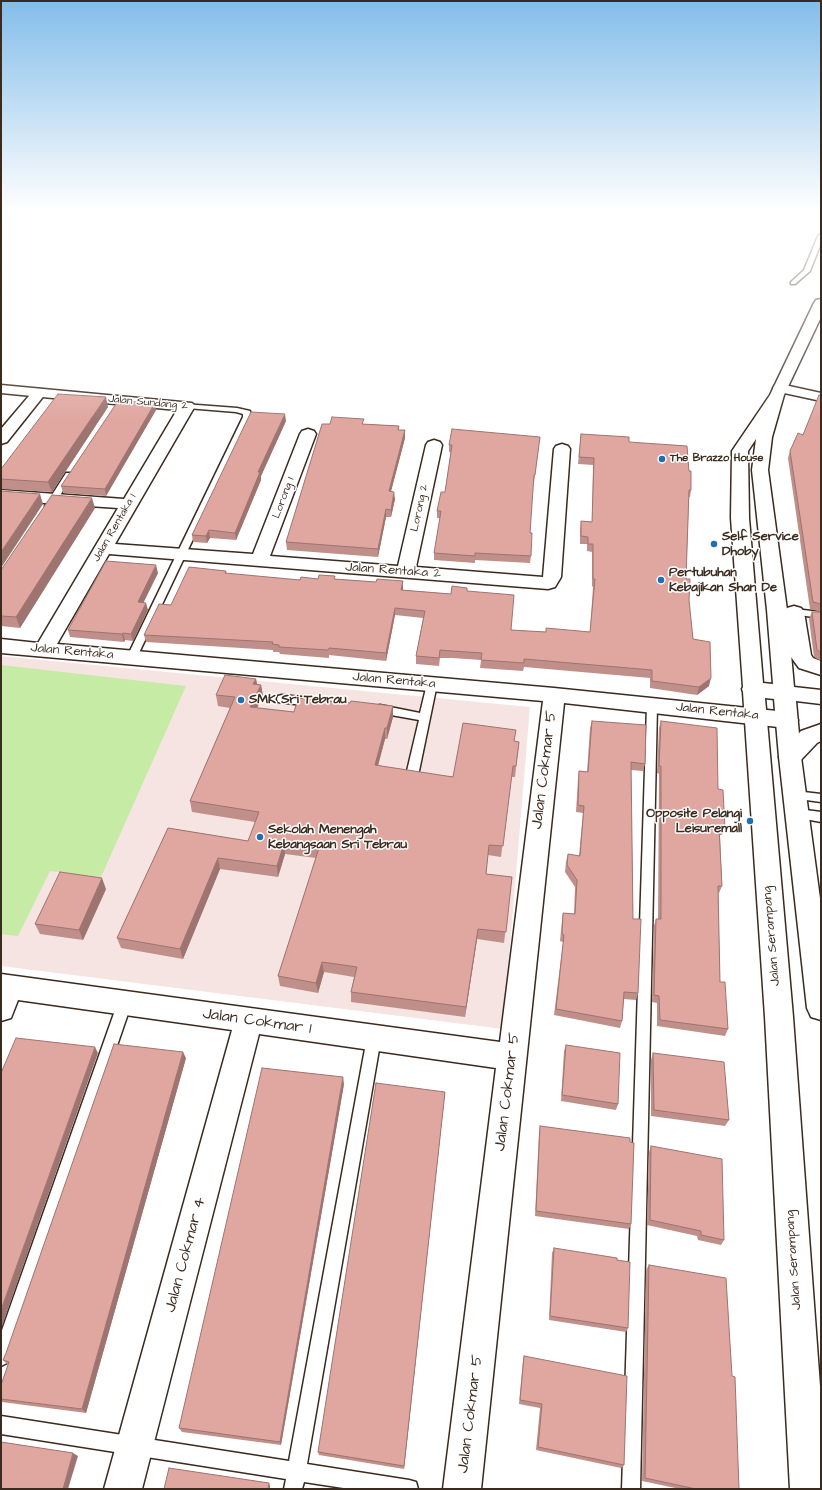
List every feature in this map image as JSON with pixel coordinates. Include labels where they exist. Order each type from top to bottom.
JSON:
[{"type":"street","name":"Jalan Serampang","points":[[809,1489],[779,1017],[740,518],[740,451],[779,391],[821,303]]},
{"type":"street","name":"Jalan Serampang","points":[[779,391],[764,438],[760,470],[777,610],[790,757],[805,808],[821,1008]]},
{"type":"street","points":[[779,391],[821,397]]},
{"type":"street","points":[[1,439],[39,392]]},
{"type":"street","name":"Jalan Sundang 2","points":[[4,393],[39,392],[117,403],[187,406]]},
{"type":"street","name":"Jalan Rentaka 1","points":[[44,649],[187,406]]},
{"type":"street","name":"Lorong 1","points":[[259,562],[308,434]]},
{"type":"street","name":"Lorong 2","points":[[406,572],[434,445]]},
{"type":"street","name":"Jalan Rentaka 2","points":[[103,548],[259,562],[548,583],[552,577],[562,449]]},
{"type":"street","points":[[1,495],[50,506],[129,504]]},
{"type":"street","points":[[794,612],[802,657],[806,663],[821,668]]},
{"type":"street","name":"Jalan Rentaka","points":[[1,646],[554,695],[652,706],[754,703],[787,720]]},
{"type":"street","points":[[754,703],[785,693],[821,697]]},
{"type":"street","name":"Jalan Cokmar 5","points":[[462,1489],[554,695]]},
{"type":"street","points":[[790,757],[809,737],[821,732]]},
{"type":"street","name":"Jalan Cokmar 1","points":[[4,994],[125,1002],[248,1021],[512,1057]]},
{"type":"street","name":"Jalan Cokmar 4","points":[[123,1489],[248,1021]]},
{"type":"lane","name":"Jalan Sundang 2","points":[[181,555],[247,417],[247,413],[237,410],[187,406]]},
{"type":"lane","points":[[50,506],[76,466]]},
{"type":"lane","points":[[132,657],[181,555]]},
{"type":"lane","points":[[794,612],[821,615]]},
{"type":"lane","points":[[413,771],[432,684]]},
{"type":"lane","points":[[282,699],[318,702]]},
{"type":"lane","points":[[631,1489],[652,706]]},
{"type":"lane","points":[[370,708],[396,711],[424,717]]},
{"type":"lane","points":[[805,808],[821,798]]},
{"type":"lane","points":[[1,1358],[125,1002]]},
{"type":"lane","points":[[293,1489],[374,1038]]},
{"type":"lane","points":[[1,1425],[409,1489]]},
{"type":"shaded area","name":"Sekolah Menengah Kebangsaan Sri Tebrau","points":[[1,656],[530,707],[503,1029],[1,966]]},
{"type":"green space","points":[[1,665],[186,686],[101,877],[50,871],[18,936],[1,934]]},
{"type":"building","points":[[58,394],[106,397],[48,482],[1,479],[1,469]]},
{"type":"building","points":[[819,395],[821,395],[821,604],[813,602],[790,451],[798,433],[803,435]]},
{"type":"building","points":[[118,401],[155,403],[105,489],[61,486]]},
{"type":"building","points":[[251,412],[285,414],[258,472],[260,472],[235,533],[209,530],[206,536],[192,535]]},
{"type":"building","points":[[332,417],[364,419],[362,424],[399,426],[398,430],[405,430],[389,491],[394,492],[391,510],[386,509],[378,549],[286,542],[322,424],[330,424]]},
{"type":"building","points":[[452,429],[540,437],[534,475],[530,533],[532,533],[531,556],[475,553],[475,556],[434,553],[441,511],[437,511],[441,492],[445,492],[452,445],[449,445]]},
{"type":"building","points":[[581,434],[629,437],[629,442],[687,446],[689,471],[691,471],[691,490],[689,490],[686,579],[690,579],[689,600],[693,639],[710,642],[711,678],[699,687],[652,681],[652,670],[524,659],[524,663],[481,660],[482,653],[440,650],[439,658],[416,656],[425,611],[395,608],[386,653],[329,648],[328,650],[279,647],[279,645],[272,644],[273,642],[144,635],[159,604],[171,605],[189,567],[226,571],[225,573],[300,580],[301,577],[318,579],[319,575],[335,576],[334,579],[376,582],[377,579],[403,581],[401,590],[451,594],[452,586],[467,588],[467,591],[514,595],[511,630],[546,632],[546,628],[590,632],[595,579],[593,579],[593,544],[588,544],[588,537],[581,536],[581,521],[592,522],[594,458],[579,457]]},
{"type":"building","points":[[1,491],[40,494],[1,552]]},
{"type":"building","points":[[52,495],[92,498],[16,617],[1,616],[1,570]]},
{"type":"building","points":[[106,561],[156,565],[138,602],[146,603],[131,634],[68,630]]},
{"type":"building","points":[[812,612],[821,612],[821,652],[817,650]]},
{"type":"building","points":[[225,675],[256,679],[253,684],[261,685],[250,707],[294,712],[298,698],[350,703],[351,701],[393,706],[387,728],[385,728],[375,765],[453,777],[463,723],[516,730],[514,741],[519,742],[516,766],[513,766],[503,846],[489,845],[486,874],[512,877],[506,932],[478,929],[466,1007],[351,992],[357,967],[322,962],[316,983],[278,976],[319,848],[284,843],[277,866],[218,858],[180,949],[117,938],[168,828],[248,841],[259,812],[190,801],[235,697],[216,695]]},
{"type":"building","points":[[592,721],[646,725],[645,764],[631,762],[633,919],[641,919],[638,993],[624,992],[622,1021],[556,1009],[564,935],[562,934],[563,913],[575,914],[577,880],[567,865],[568,854],[580,856],[584,806],[578,805],[579,771],[588,772]]},
{"type":"building","points":[[661,721],[717,728],[718,789],[723,790],[725,828],[719,827],[722,886],[718,886],[720,982],[725,982],[728,1029],[660,1020],[659,996],[654,995],[656,919],[661,919],[661,766],[659,766]]},
{"type":"building","points":[[60,872],[102,878],[79,930],[35,924]]},
{"type":"building","points":[[16,1038],[95,1047],[1,1310],[1,1073]]},
{"type":"building","points":[[114,1044],[183,1052],[82,1409],[1,1399],[1,1385],[9,1362],[3,1360]]},
{"type":"building","points":[[566,1045],[620,1053],[618,1104],[562,1095]]},
{"type":"building","points":[[653,1053],[724,1062],[729,1120],[654,1110]]},
{"type":"building","points":[[262,1068],[343,1077],[280,1442],[179,1428]]},
{"type":"building","points":[[376,1083],[445,1092],[404,1466],[318,1452]]},
{"type":"building","points":[[540,1126],[630,1138],[630,1142],[634,1143],[631,1224],[536,1211]]},
{"type":"building","points":[[651,1146],[722,1159],[724,1240],[701,1235],[701,1231],[650,1220]]},
{"type":"building","points":[[554,1248],[617,1258],[617,1260],[630,1262],[628,1328],[550,1316]]},
{"type":"building","points":[[649,1265],[726,1278],[732,1376],[735,1377],[739,1489],[696,1489],[645,1478]]},
{"type":"building","points":[[524,1356],[627,1376],[624,1465],[538,1447],[542,1404],[520,1400]]},
{"type":"building","points":[[1,1442],[73,1453],[63,1489],[1,1489]]},
{"type":"building","points":[[169,1468],[269,1483],[268,1489],[164,1489]]},
{"type":"place","name":"The Brazzo House","points":[[662,459]]},
{"type":"place","name":"Self Service Dhoby","points":[[714,544]]},
{"type":"place","name":"Pertubuhan Kebajikan Shan De","points":[[661,580]]},
{"type":"place","name":"SMK Sri Tebrau","points":[[241,700]]},
{"type":"place","name":"Opposite Pelangi Leisuremall","points":[[750,821]]},
{"type":"place","name":"Sekolah Menengah Kebangsaan Sri Tebrau","points":[[260,837]]}]
